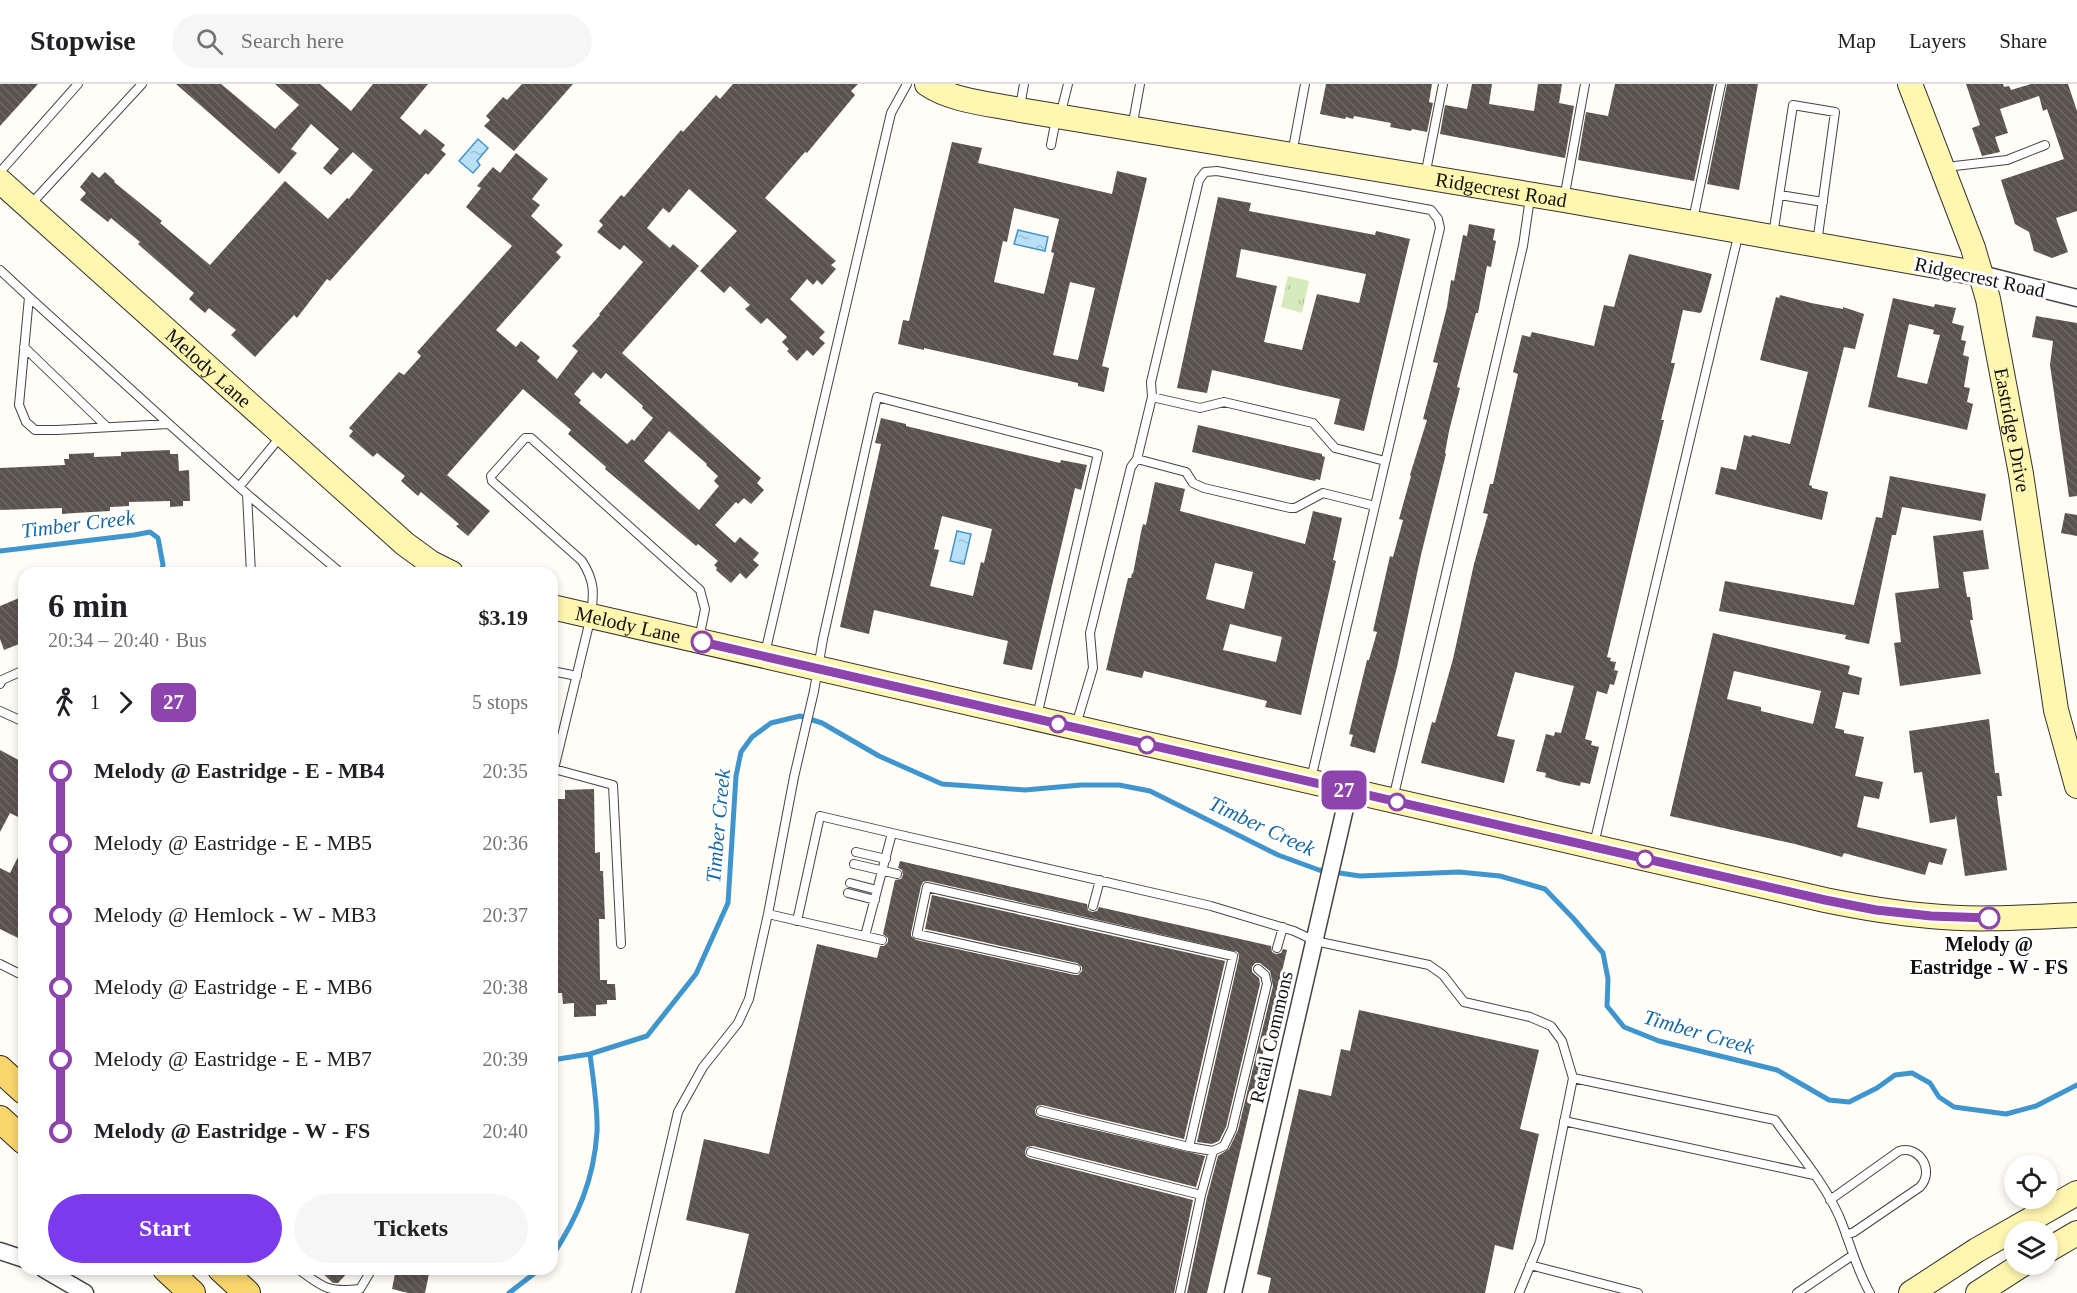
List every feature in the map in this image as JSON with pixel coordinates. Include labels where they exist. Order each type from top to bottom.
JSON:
[{"type":"main road","points":[[0,1069],[18,1086]]},
{"type":"main road","points":[[0,1119],[18,1136]]},
{"type":"main road","points":[[172,1275],[192,1293]]},
{"type":"main road","points":[[227,1275],[247,1293]]},
{"type":"street","name":"Ridgecrest Road","points":[[927,84],[963,98],[1020,110],[1531,194],[1981,274],[2077,298]]},
{"type":"street","name":"Eastridge Drive","points":[[1910,84],[1981,274],[1988,299],[2010,409],[2056,710],[2067,739],[2077,786]]},
{"type":"street","name":"Melody Lane","points":[[0,181],[405,544],[439,567]]},
{"type":"street","name":"Melody Lane","points":[[558,608],[1825,900],[1876,910],[1931,916],[1998,918],[2077,915]]},
{"type":"street","name":"Retail Commons","points":[[1233,1293],[1349,791]]},
{"type":"street","points":[[1911,1293],[1986,1245],[2077,1193]]},
{"type":"street","points":[[2058,1244],[2077,1233]]},
{"type":"street","points":[[0,1251],[18,1257]]},
{"type":"street","points":[[54,1275],[85,1293]]},
{"type":"street","points":[[1986,1291],[2008,1275]]},
{"type":"lane","points":[[0,172],[78,84]]},
{"type":"lane","points":[[28,207],[141,84]]},
{"type":"lane","points":[[764,656],[891,113],[907,84]]},
{"type":"lane","points":[[1020,110],[1024,84]]},
{"type":"lane","points":[[1051,145],[1068,84]]},
{"type":"lane","points":[[1132,129],[1140,84]]},
{"type":"lane","points":[[1292,155],[1305,84]]},
{"type":"lane","points":[[1425,177],[1443,84]]},
{"type":"lane","points":[[1563,200],[1585,84]]},
{"type":"lane","points":[[1692,223],[1721,84]]},
{"type":"lane","points":[[1773,238],[1793,105],[1835,112],[1817,246]]},
{"type":"lane","points":[[1942,168],[2007,160],[2045,145]]},
{"type":"lane","points":[[1075,728],[1093,668],[1090,633],[1131,467],[1137,459],[1152,397],[1151,382],[1198,180],[1205,172],[1217,171],[1431,210],[1438,219],[1440,228],[1310,782]]},
{"type":"lane","points":[[1393,801],[1523,246],[1531,194]]},
{"type":"lane","points":[[1780,195],[1823,202]]},
{"type":"lane","points":[[1593,847],[1739,232]]},
{"type":"lane","points":[[0,270],[239,487],[334,567]]},
{"type":"lane","points":[[28,297],[19,405],[26,422],[35,430],[169,424]]},
{"type":"lane","points":[[24,347],[106,427]]},
{"type":"lane","points":[[636,1293],[678,1112],[703,1067],[738,1023],[749,999],[823,639],[877,397],[1098,454],[1036,719]]},
{"type":"lane","points":[[1152,397],[1200,408],[1224,402],[1313,423],[1335,448],[1385,461]]},
{"type":"lane","points":[[239,487],[282,435]]},
{"type":"lane","points":[[558,750],[591,616],[594,591],[591,576],[582,561],[492,481],[491,476],[525,438],[531,438],[700,590],[705,609],[698,641]]},
{"type":"lane","points":[[1137,459],[1185,472],[1193,483],[1204,488],[1290,508],[1295,508],[1323,494],[1375,506]]},
{"type":"lane","points":[[247,494],[251,567]]},
{"type":"lane","points":[[558,672],[577,676]]},
{"type":"lane","points":[[0,684],[2,680],[18,673]]},
{"type":"lane","points":[[0,711],[18,719]]},
{"type":"lane","points":[[558,770],[613,784],[621,944]]},
{"type":"lane","points":[[797,921],[820,816],[1210,906],[1283,927],[1315,941],[1429,965],[1443,975],[1464,1002],[1530,1017],[1551,1026],[1562,1041],[1573,1078],[1540,1242],[1519,1293]]},
{"type":"lane","points":[[865,936],[892,833]]},
{"type":"lane","points":[[814,843],[824,845]]},
{"type":"lane","points":[[856,852],[885,859]]},
{"type":"lane","points":[[812,853],[822,856]]},
{"type":"lane","points":[[854,864],[897,874]]},
{"type":"lane","points":[[808,872],[818,875]]},
{"type":"lane","points":[[1093,906],[1100,880]]},
{"type":"lane","points":[[805,883],[816,885]]},
{"type":"lane","points":[[850,883],[878,890]]},
{"type":"lane","points":[[1076,969],[917,934],[927,887],[1233,956],[1189,1147]]},
{"type":"lane","points":[[848,893],[875,900]]},
{"type":"lane","points":[[768,914],[882,940]]},
{"type":"lane","points":[[1277,948],[1283,927]]},
{"type":"lane","points":[[0,964],[18,973]]},
{"type":"lane","points":[[1041,1111],[1189,1147],[1213,1151],[1224,1146],[1232,1129],[1267,984],[1265,975],[1258,969]]},
{"type":"lane","points":[[1573,1078],[1775,1120],[1830,1200],[1846,1235],[1859,1274],[1870,1293]]},
{"type":"lane","points":[[1564,1122],[1814,1175]]},
{"type":"lane","points":[[1830,1200],[1899,1151],[1906,1149],[1917,1153],[1927,1170],[1924,1182],[1854,1232],[1846,1235]]},
{"type":"lane","points":[[1180,1293],[1213,1151]]},
{"type":"lane","points":[[1031,1152],[1201,1195]]},
{"type":"lane","points":[[1797,1293],[1853,1255]]},
{"type":"lane","points":[[1530,1265],[1638,1293]]},
{"type":"lane","points":[[306,1275],[329,1292],[346,1292],[360,1289],[368,1275]]},
{"type":"green space","points":[[1288,276],[1309,281],[1302,313],[1281,307]]},
{"type":"water","points":[[478,139],[488,148],[477,161],[480,165],[473,173],[459,161]]},
{"type":"water","points":[[1018,230],[1048,237],[1045,251],[1014,244]]},
{"type":"water","points":[[957,531],[971,534],[964,564],[950,561]]},
{"type":"building","points":[[0,84],[38,84],[0,126]]},
{"type":"building","points":[[176,84],[221,84],[275,129],[299,105],[275,84],[320,84],[351,111],[373,84],[428,84],[400,118],[420,135],[425,129],[445,145],[441,150],[446,154],[428,175],[426,173],[330,281],[327,279],[297,318],[294,315],[255,357],[231,335],[236,330],[209,308],[205,313],[189,299],[194,293],[138,244],[140,242],[111,218],[108,222],[80,200],[86,193],[80,187],[92,172],[99,178],[105,172],[210,265],[285,181],[328,219],[347,198],[349,199],[373,170],[353,152],[331,175],[323,168],[339,149],[311,124],[291,149],[297,153],[279,174]]},
{"type":"building","points":[[522,84],[573,84],[514,151],[484,126],[490,120],[486,116],[503,97],[507,100]]},
{"type":"building","points":[[733,84],[858,84],[851,91],[855,95],[807,153],[805,152],[765,198],[836,261],[831,265],[836,269],[822,285],[817,280],[813,285],[807,279],[790,299],[825,332],[819,338],[825,343],[813,356],[807,350],[797,361],[782,342],[787,337],[767,318],[761,324],[745,309],[750,305],[730,286],[724,293],[700,271],[737,231],[689,189],[669,213],[663,208],[647,228],[670,248],[673,244],[699,266],[622,353],[761,478],[757,483],[764,490],[751,504],[744,498],[738,504],[736,502],[715,525],[735,543],[740,537],[759,553],[753,560],[759,565],[746,579],[740,573],[731,583],[716,570],[714,565],[718,561],[698,544],[696,546],[605,469],[606,467],[568,434],[571,430],[523,389],[447,475],[490,511],[468,536],[456,526],[459,524],[421,492],[418,496],[401,481],[405,476],[377,453],[373,457],[349,436],[353,431],[349,428],[399,372],[404,375],[421,356],[417,352],[512,246],[466,207],[481,188],[477,186],[493,167],[500,173],[516,153],[548,179],[532,199],[540,205],[531,216],[563,245],[556,252],[561,257],[496,330],[516,347],[521,341],[540,357],[537,361],[557,379],[578,351],[572,346],[643,262],[624,245],[620,250],[597,232],[603,225],[599,221],[621,195],[624,197],[681,130],[683,132],[716,95],[720,99]],"holes":[[[593,372],[601,379],[606,373],[653,418],[634,441],[632,439],[627,444],[579,403],[581,400],[574,394]],[[669,431],[718,476],[714,481],[719,486],[699,510],[644,461]]]},
{"type":"building","points":[[1326,84],[1432,84],[1429,102],[1433,103],[1427,132],[1390,127],[1391,123],[1354,116],[1353,119],[1346,117],[1345,119],[1320,114]]},
{"type":"building","points":[[1472,84],[1492,84],[1489,104],[1534,111],[1538,84],[1562,84],[1559,103],[1574,106],[1565,158],[1440,134],[1445,105],[1467,109]]},
{"type":"building","points":[[1615,84],[1714,84],[1694,181],[1578,160],[1586,112],[1608,116]]},
{"type":"building","points":[[1727,84],[1758,84],[1739,190],[1707,184]]},
{"type":"building","points":[[1966,84],[2003,84],[2004,87],[2009,86],[2011,90],[2031,84],[2068,84],[2077,111],[2077,211],[2056,218],[2068,252],[2052,258],[2034,251],[2029,232],[2015,224],[2001,180],[2064,159],[2047,109],[2043,111],[2039,96],[2000,109],[2008,133],[1995,137],[2000,152],[1982,156],[1972,128],[1980,125]]},
{"type":"building","points":[[952,142],[982,148],[978,163],[1112,194],[1117,171],[1147,178],[1102,366],[1109,368],[1104,392],[1078,386],[1078,383],[898,344],[903,320],[909,321]],"holes":[[[1014,208],[1059,219],[1044,294],[994,282],[1003,241],[1007,242]],[[1070,282],[1095,288],[1078,360],[1053,355]]]},
{"type":"building","points":[[1218,197],[1251,203],[1249,211],[1375,235],[1376,231],[1410,239],[1364,431],[1334,424],[1340,399],[1212,370],[1207,393],[1177,388]],"holes":[[[1241,249],[1366,274],[1359,303],[1317,294],[1302,350],[1264,342],[1277,286],[1236,277]]]},
{"type":"building","points":[[1469,224],[1495,229],[1493,240],[1496,241],[1491,267],[1487,266],[1478,313],[1476,313],[1457,387],[1460,388],[1449,431],[1446,454],[1375,753],[1350,746],[1353,735],[1349,734],[1367,660],[1369,660],[1377,632],[1373,631],[1390,556],[1393,557],[1403,520],[1399,519],[1427,420],[1423,419],[1438,363],[1433,362],[1447,307],[1451,280],[1454,281],[1463,235],[1467,236]]},
{"type":"building","points":[[1629,254],[1712,274],[1702,311],[1700,313],[1683,310],[1671,363],[1675,363],[1661,420],[1664,420],[1607,657],[1611,658],[1610,661],[1616,662],[1614,670],[1618,671],[1614,685],[1610,684],[1607,694],[1597,691],[1585,739],[1592,741],[1591,745],[1599,747],[1590,784],[1581,782],[1580,786],[1561,782],[1545,777],[1546,773],[1536,771],[1546,734],[1554,736],[1555,732],[1561,733],[1574,686],[1515,672],[1497,736],[1515,740],[1504,783],[1421,763],[1453,659],[1474,564],[1488,514],[1483,513],[1490,484],[1493,484],[1518,374],[1513,372],[1522,335],[1530,337],[1532,332],[1594,346],[1604,305],[1614,307]]},
{"type":"building","points":[[1780,295],[1811,303],[1843,309],[1843,307],[1864,314],[1855,349],[1844,347],[1809,485],[1828,492],[1822,520],[1715,494],[1721,467],[1736,470],[1744,435],[1790,444],[1808,372],[1760,360],[1776,297],[1779,298]]},
{"type":"building","points":[[1893,298],[1934,307],[1935,304],[1956,308],[1952,323],[1964,326],[1961,340],[1966,341],[1963,355],[1969,357],[1964,387],[1970,388],[1967,402],[1973,404],[1967,430],[1868,407]],"holes":[[[1909,324],[1934,330],[1933,334],[1940,335],[1927,384],[1897,377]]]},
{"type":"building","points":[[2036,316],[2077,323],[2077,496],[2069,497],[2050,365],[2053,341],[2032,337]]},
{"type":"building","points":[[881,418],[1060,463],[1061,460],[1087,465],[1081,490],[1075,488],[1032,670],[1003,664],[1008,641],[874,610],[869,634],[840,627],[881,444],[875,443]],"holes":[[[942,516],[992,529],[973,596],[930,586],[939,550],[934,549]]]},
{"type":"building","points":[[1198,425],[1322,454],[1325,457],[1320,480],[1315,481],[1192,452]]},
{"type":"building","points":[[170,450],[170,454],[178,454],[179,471],[189,470],[190,501],[183,501],[183,506],[170,507],[170,501],[129,502],[129,506],[110,507],[110,511],[62,514],[62,508],[0,510],[0,468],[65,465],[64,459],[69,459],[69,454],[94,453],[94,457],[121,456],[121,452]]},
{"type":"building","points":[[1890,476],[1986,494],[1981,521],[1902,507],[1896,535],[1892,535],[1869,644],[1845,639],[1846,635],[1719,611],[1725,581],[1854,605],[1876,517],[1882,518]]},
{"type":"building","points":[[1155,482],[1185,489],[1180,511],[1305,544],[1313,511],[1342,518],[1333,560],[1336,561],[1301,715],[1265,707],[1267,701],[1144,671],[1142,678],[1106,670],[1128,578],[1131,578],[1133,574],[1143,524],[1146,525]],"holes":[[[1215,563],[1253,572],[1244,609],[1206,599]],[[1230,624],[1282,637],[1276,662],[1223,650]]]},
{"type":"building","points":[[2065,513],[2077,515],[2077,536],[2061,533]]},
{"type":"building","points":[[1983,530],[1989,569],[1963,572],[1967,597],[1970,597],[1973,620],[1970,620],[1981,674],[1900,686],[1894,643],[1901,642],[1895,593],[1939,588],[1933,536]]},
{"type":"building","points":[[18,598],[18,644],[4,650],[0,639],[0,606]]},
{"type":"building","points":[[1713,633],[1850,666],[1848,674],[1862,678],[1859,695],[1843,692],[1835,728],[1844,730],[1844,733],[1864,737],[1855,776],[1883,782],[1879,799],[1864,796],[1857,827],[1947,849],[1942,865],[1929,862],[1925,875],[1844,853],[1842,857],[1670,816]],"holes":[[[1734,671],[1821,691],[1813,724],[1761,711],[1761,707],[1727,699]]]},
{"type":"building","points":[[1989,719],[1995,773],[1999,773],[2002,796],[1997,796],[2007,870],[1965,876],[1956,815],[1955,819],[1930,823],[1922,772],[1914,773],[1909,731]]},
{"type":"building","points":[[0,750],[18,760],[18,817],[10,813],[0,832]]},
{"type":"building","points":[[594,789],[595,853],[600,852],[600,871],[603,871],[605,919],[599,919],[600,980],[607,980],[607,984],[615,984],[616,1000],[607,1000],[607,1004],[596,1005],[596,1016],[574,1017],[574,1003],[563,1004],[562,993],[558,993],[558,799],[565,799],[565,790]]},
{"type":"building","points":[[18,857],[18,938],[0,929],[0,868],[10,873]]},
{"type":"building","points":[[900,861],[1087,904],[1088,910],[1092,912],[1097,911],[1099,907],[1271,946],[1272,952],[1276,954],[1281,953],[1283,949],[1287,950],[1207,1293],[1187,1293],[1218,1156],[1229,1149],[1238,1130],[1273,986],[1270,971],[1260,963],[1255,963],[1252,967],[1252,972],[1259,978],[1260,984],[1226,1127],[1219,1141],[1212,1144],[1197,1142],[1239,957],[1238,952],[928,881],[923,882],[921,886],[911,933],[916,940],[1075,975],[1082,971],[1082,967],[1077,963],[925,929],[932,895],[1225,961],[1184,1139],[1042,1105],[1037,1106],[1035,1110],[1036,1115],[1040,1117],[1205,1156],[1196,1187],[1033,1146],[1027,1147],[1025,1151],[1029,1158],[1193,1200],[1174,1293],[735,1293],[749,1234],[686,1220],[704,1139],[769,1154],[817,944],[877,958],[880,946],[888,942],[888,938],[883,934],[895,880],[901,879],[903,875],[902,870],[898,868]]},
{"type":"building","points":[[1359,1010],[1539,1050],[1520,1129],[1539,1134],[1513,1250],[1495,1245],[1485,1293],[1268,1293],[1271,1278],[1257,1274],[1299,1089],[1331,1096],[1341,1049],[1350,1051]]},
{"type":"building","points":[[324,1275],[345,1275],[338,1283],[333,1283]]},
{"type":"building","points":[[395,1275],[429,1275],[425,1293],[408,1293],[392,1289]]},
{"type":"waterway","name":"Timber Creek","points":[[0,551],[150,532],[158,538],[162,567]]},
{"type":"waterway","name":"Timber Creek","points":[[558,1059],[590,1054],[647,1036],[696,974],[728,903],[736,776],[741,752],[752,737],[771,723],[800,716],[822,723],[879,756],[942,784],[1025,790],[1081,785],[1119,785],[1150,791],[1278,855],[1319,870],[1360,876],[1459,872],[1500,876],[1545,889],[1603,953],[1608,979],[1607,1006],[1624,1027],[1659,1041],[1777,1070],[1829,1100],[1849,1102],[1877,1088],[1895,1075],[1912,1073],[1930,1083],[1939,1097],[1954,1107],[2006,1114],[2036,1106],[2077,1085]]},
{"type":"waterway","points":[[558,1246],[570,1227],[583,1197],[595,1149],[597,1122],[590,1054]]},
{"type":"waterway","points":[[509,1293],[532,1275]]},
{"type":"bus line","name":"27","points":[[702,642],[1825,900],[1876,910],[1931,916],[1989,918]]},
{"type":"place","name":"Melody @ Eastridge - W - FS","points":[[1989,918]]}]
